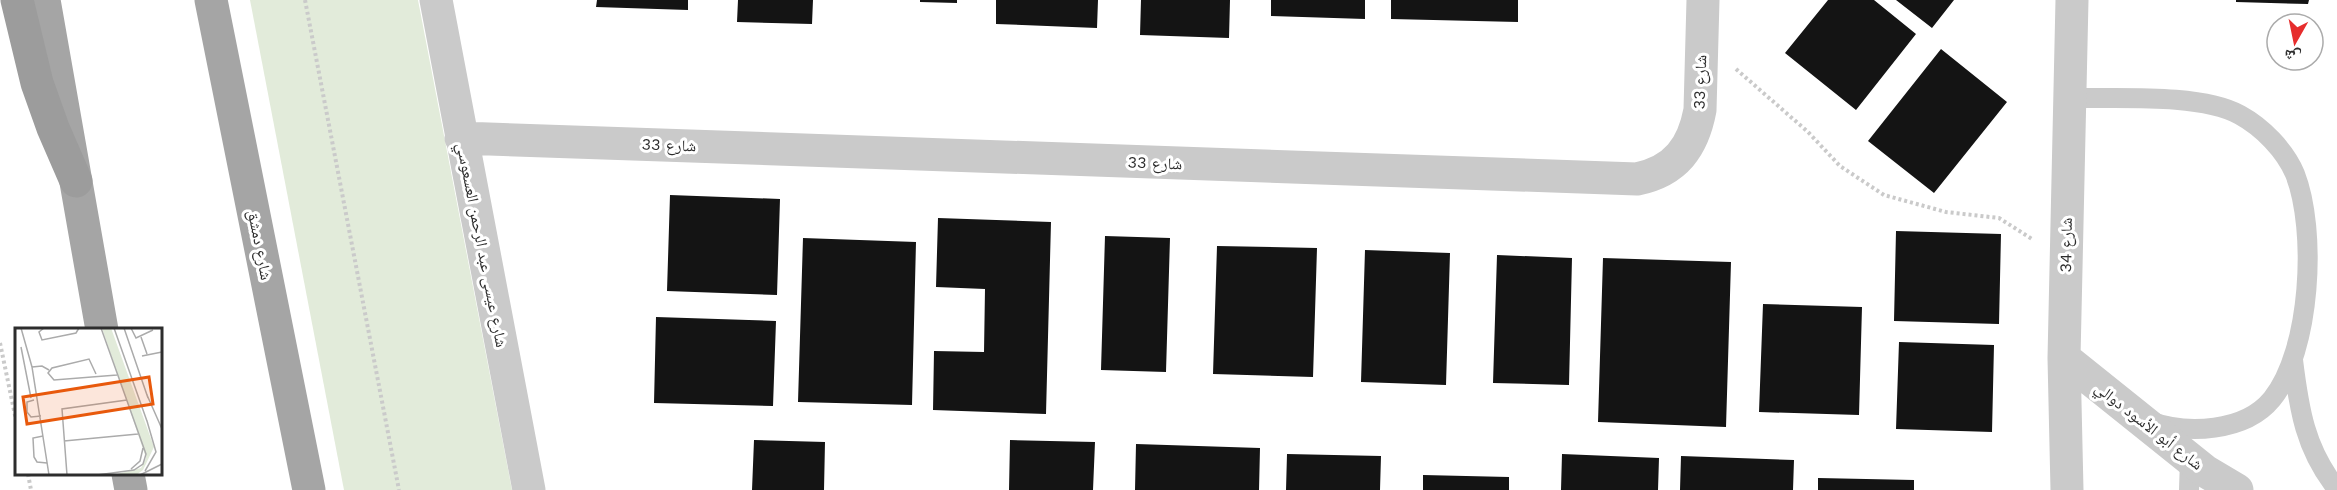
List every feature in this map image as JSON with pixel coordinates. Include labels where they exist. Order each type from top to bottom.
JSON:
[{"type":"highway","points":[[17,0],[37,83],[76,181]]},
{"type":"main road","points":[[45,0],[102,328]]},
{"type":"main road","name":"شارع دمشق","points":[[211,0],[309,490]]},
{"type":"main road","points":[[128,475],[131,490]]},
{"type":"street","name":"شارع عيسى عبد الرحمن العسعوسي","points":[[436,0],[530,490]]},
{"type":"street","name":"شارع 33","points":[[461,138],[1637,179],[1655,174],[1672,164],[1691,142],[1700,110],[1703,0]]},
{"type":"street","name":"شارع 34","points":[[2067,490],[2064,358],[2072,0]]},
{"type":"street","name":"شارع أبو الأسود دوالي","points":[[2064,358],[2135,416],[2189,475],[2237,490]]},
{"type":"lane","points":[[2069,98],[2187,101],[2221,106],[2241,115],[2274,143],[2294,173],[2304,213],[2307,238],[2306,297],[2303,319],[2293,357],[2283,382],[2272,399],[2257,413],[2241,421],[2208,428],[2156,423],[2135,416]]},
{"type":"lane","points":[[2293,357],[2298,406],[2306,432],[2316,457],[2337,489]]},
{"type":"path","points":[[305,0],[399,490]]},
{"type":"path","points":[[1702,39],[1808,132],[1840,166],[1884,195],[1946,213],[1999,218],[2028,235],[2066,277]]},
{"type":"path","points":[[0,343],[15,415]]},
{"type":"path","points":[[28,475],[31,490]]},
{"type":"green space","points":[[250,0],[418,0],[512,490],[344,490]]},
{"type":"building","points":[[597,0],[688,0],[688,10],[596,7]]},
{"type":"building","points":[[738,0],[813,0],[812,24],[737,22]]},
{"type":"building","points":[[920,0],[957,0],[957,3],[920,2]]},
{"type":"building","points":[[996,0],[1098,0],[1097,28],[996,24]]},
{"type":"building","points":[[1141,0],[1230,0],[1229,38],[1140,35]]},
{"type":"building","points":[[1271,0],[1365,0],[1365,19],[1271,16]]},
{"type":"building","points":[[1391,0],[1518,0],[1518,22],[1391,19]]},
{"type":"building","points":[[1828,0],[1874,0],[1916,34],[1856,110],[1785,53]]},
{"type":"building","points":[[1896,0],[1954,0],[1932,28]]},
{"type":"building","points":[[2236,0],[2309,0],[2308,4],[2236,2]]},
{"type":"building","points":[[1941,49],[2007,102],[1934,193],[1868,141]]},
{"type":"building","points":[[670,195],[780,199],[777,295],[667,291]]},
{"type":"building","points":[[938,218],[1051,222],[1046,414],[933,410],[934,351],[984,352],[985,289],[936,287]]},
{"type":"building","points":[[1896,231],[2001,234],[1999,324],[1894,321]]},
{"type":"building","points":[[1105,236],[1170,238],[1166,372],[1101,370]]},
{"type":"building","points":[[803,238],[916,242],[912,405],[798,402]]},
{"type":"building","points":[[1217,246],[1317,248],[1313,377],[1213,374]]},
{"type":"building","points":[[1365,250],[1450,253],[1446,385],[1361,382]]},
{"type":"building","points":[[1497,255],[1572,258],[1569,385],[1493,383]]},
{"type":"building","points":[[1603,258],[1731,262],[1726,427],[1598,422]]},
{"type":"building","points":[[1763,304],[1862,307],[1859,415],[1759,412]]},
{"type":"building","points":[[656,317],[776,321],[773,406],[654,403]]},
{"type":"building","points":[[1899,342],[1994,345],[1992,432],[1896,429]]},
{"type":"building","points":[[754,440],[825,442],[824,490],[752,490]]},
{"type":"building","points":[[1010,440],[1095,442],[1093,490],[1009,490]]},
{"type":"building","points":[[1136,444],[1260,448],[1259,490],[1135,490]]},
{"type":"building","points":[[1287,454],[1381,456],[1380,490],[1286,490]]},
{"type":"building","points":[[1562,454],[1659,458],[1658,490],[1561,490]]},
{"type":"building","points":[[1681,456],[1794,460],[1793,490],[1680,490]]},
{"type":"building","points":[[1423,475],[1509,477],[1509,490],[1423,490]]},
{"type":"building","points":[[1818,478],[1914,480],[1914,490],[1818,490]]}]
